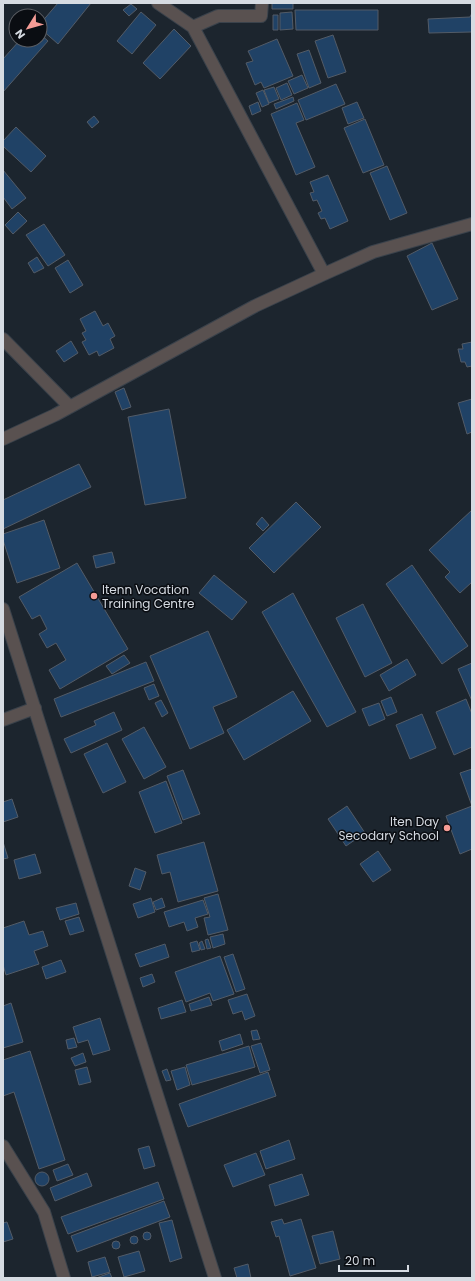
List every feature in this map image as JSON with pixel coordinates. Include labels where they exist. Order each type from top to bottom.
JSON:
[{"type":"street","points":[[158,3],[193,27],[324,274]]},
{"type":"street","points":[[193,27],[218,16],[261,16],[262,3]]},
{"type":"street","points":[[3,439],[70,406],[255,306],[324,274],[373,252],[472,224]]},
{"type":"street","points":[[3,339],[70,406]]},
{"type":"street","points":[[3,609],[215,1278]]},
{"type":"street","points":[[3,720],[35,708]]},
{"type":"street","points":[[3,1146],[44,1212],[64,1278]]},
{"type":"building","points":[[58,3],[91,3],[58,44],[48,35],[48,15]]},
{"type":"building","points":[[272,3],[293,3],[293,9],[272,9]]},
{"type":"building","points":[[131,4],[137,9],[129,16],[123,10]]},
{"type":"building","points":[[295,10],[378,10],[378,30],[296,30]]},
{"type":"building","points":[[141,12],[156,25],[132,54],[117,41]]},
{"type":"building","points":[[292,12],[293,29],[280,30],[280,13]]},
{"type":"building","points":[[472,13],[472,32],[429,33],[428,19],[470,17]]},
{"type":"building","points":[[273,15],[278,15],[278,30],[273,30]]},
{"type":"building","points":[[174,29],[191,46],[160,79],[143,63]]},
{"type":"building","points":[[333,35],[346,72],[328,78],[315,41]]},
{"type":"building","points":[[277,39],[293,76],[264,88],[261,82],[255,85],[246,63],[253,61],[248,51]]},
{"type":"building","points":[[13,48],[42,48],[3,92],[3,59]]},
{"type":"building","points":[[309,50],[321,83],[309,88],[297,54]]},
{"type":"building","points":[[302,75],[308,88],[294,94],[288,81]]},
{"type":"building","points":[[287,83],[292,95],[281,100],[276,88]]},
{"type":"building","points":[[336,84],[345,104],[306,120],[298,100]]},
{"type":"building","points":[[274,87],[279,99],[269,103],[264,90]]},
{"type":"building","points":[[263,90],[269,104],[262,107],[256,93]]},
{"type":"building","points":[[293,97],[294,101],[276,109],[274,104]]},
{"type":"building","points":[[258,102],[261,111],[252,115],[249,106]]},
{"type":"building","points":[[357,102],[364,118],[348,124],[342,108]]},
{"type":"building","points":[[297,103],[304,120],[296,123],[315,167],[296,175],[271,114]]},
{"type":"building","points":[[94,116],[99,122],[92,128],[87,122]]},
{"type":"building","points":[[365,119],[384,165],[363,173],[344,128]]},
{"type":"building","points":[[16,127],[46,156],[31,172],[3,146],[3,141]]},
{"type":"building","points":[[387,166],[407,213],[390,220],[370,173]]},
{"type":"building","points":[[3,170],[26,198],[12,209],[3,197]]},
{"type":"building","points":[[328,175],[348,221],[330,229],[325,218],[321,219],[318,213],[322,211],[317,200],[313,201],[310,193],[314,192],[310,182]]},
{"type":"building","points":[[18,212],[27,221],[13,234],[5,225]]},
{"type":"building","points":[[44,224],[65,255],[48,266],[26,235]]},
{"type":"building","points":[[432,243],[458,299],[432,310],[407,256]]},
{"type":"building","points":[[37,257],[44,268],[34,273],[28,263]]},
{"type":"building","points":[[68,260],[83,285],[70,293],[55,268]]},
{"type":"building","points":[[95,311],[103,326],[108,323],[115,336],[110,339],[114,348],[99,356],[97,351],[89,355],[82,342],[86,340],[82,333],[86,331],[80,319]]},
{"type":"building","points":[[71,341],[78,353],[64,362],[56,351]]},
{"type":"building","points":[[472,342],[472,366],[467,367],[465,362],[461,362],[458,349],[463,349],[462,344]]},
{"type":"building","points":[[124,388],[131,407],[122,410],[115,392]]},
{"type":"building","points":[[472,399],[472,432],[467,434],[458,403]]},
{"type":"building","points":[[169,409],[186,498],[145,505],[128,417]]},
{"type":"building","points":[[79,464],[91,487],[3,529],[3,500]]},
{"type":"building","points":[[296,502],[321,527],[274,573],[249,548]]},
{"type":"building","points":[[472,510],[472,582],[460,593],[445,577],[450,572],[429,550]]},
{"type":"building","points":[[262,517],[269,525],[263,531],[256,524]]},
{"type":"building","points":[[44,520],[60,568],[17,583],[3,540],[3,534]]},
{"type":"building","points":[[112,552],[115,563],[96,568],[93,556]]},
{"type":"building","points":[[77,563],[128,649],[60,689],[49,670],[66,660],[56,643],[47,648],[39,634],[47,629],[40,615],[32,619],[19,597]]},
{"type":"building","points":[[412,565],[468,646],[442,664],[386,584]]},
{"type":"building","points":[[214,575],[247,602],[232,620],[199,593]]},
{"type":"building","points":[[293,593],[356,712],[327,727],[262,612]]},
{"type":"building","points":[[363,604],[392,663],[365,677],[336,618]]},
{"type":"building","points":[[208,631],[237,697],[213,707],[224,733],[190,749],[150,656]]},
{"type":"building","points":[[124,655],[130,663],[112,674],[106,666]]},
{"type":"building","points":[[407,659],[416,675],[389,691],[380,675]]},
{"type":"building","points":[[146,662],[154,681],[61,717],[54,699]]},
{"type":"building","points":[[472,663],[472,701],[458,669]]},
{"type":"building","points":[[154,684],[159,696],[149,700],[144,688]]},
{"type":"building","points":[[293,691],[311,721],[244,760],[227,730]]},
{"type":"building","points":[[391,697],[397,712],[387,716],[381,701]]},
{"type":"building","points":[[466,699],[472,714],[472,747],[454,755],[436,712]]},
{"type":"building","points":[[161,700],[168,713],[162,717],[155,703]]},
{"type":"building","points":[[379,703],[385,719],[369,726],[362,709]]},
{"type":"building","points":[[114,712],[122,730],[71,753],[64,739],[96,725],[94,721]]},
{"type":"building","points":[[422,714],[436,748],[410,759],[396,725]]},
{"type":"building","points":[[144,727],[166,767],[144,779],[122,739]]},
{"type":"building","points":[[107,743],[126,782],[103,793],[84,754]]},
{"type":"building","points":[[472,769],[472,806],[460,773]]},
{"type":"building","points":[[183,770],[200,814],[183,820],[167,776]]},
{"type":"building","points":[[166,781],[182,823],[155,833],[139,792]]},
{"type":"building","points":[[12,799],[18,817],[3,822],[3,802]]},
{"type":"building","points":[[347,806],[365,833],[346,846],[328,819]]},
{"type":"building","points":[[472,806],[472,849],[460,854],[446,816]]},
{"type":"building","points":[[3,842],[8,858],[3,859]]},
{"type":"building","points":[[204,842],[218,891],[178,902],[170,872],[162,874],[157,855]]},
{"type":"building","points":[[378,851],[391,870],[373,882],[360,864]]},
{"type":"building","points":[[35,854],[41,873],[19,879],[14,860]]},
{"type":"building","points":[[135,868],[146,872],[140,890],[129,886]]},
{"type":"building","points":[[218,894],[228,930],[208,935],[204,918],[210,917],[204,898]]},
{"type":"building","points":[[151,898],[155,912],[138,918],[133,904]]},
{"type":"building","points":[[162,898],[165,907],[156,910],[153,902]]},
{"type":"building","points":[[203,900],[208,914],[195,918],[198,927],[187,931],[184,922],[169,927],[164,912]]},
{"type":"building","points":[[76,903],[79,914],[60,920],[56,908]]},
{"type":"building","points":[[79,917],[84,931],[70,935],[65,921]]},
{"type":"building","points":[[24,921],[29,935],[43,931],[48,946],[34,951],[39,964],[6,975],[3,965],[3,928]]},
{"type":"building","points":[[223,934],[225,944],[213,948],[210,937]]},
{"type":"building","points":[[208,939],[211,948],[207,949],[205,940]]},
{"type":"building","points":[[197,941],[200,950],[192,952],[190,943]]},
{"type":"building","points":[[202,941],[205,949],[201,950],[199,943]]},
{"type":"building","points":[[165,944],[169,957],[140,967],[135,954]]},
{"type":"building","points":[[233,954],[245,989],[236,992],[224,957]]},
{"type":"building","points":[[220,956],[234,994],[213,1001],[210,993],[186,1002],[175,972]]},
{"type":"building","points":[[61,960],[66,972],[46,979],[42,967]]},
{"type":"building","points":[[152,974],[155,982],[143,987],[140,978]]},
{"type":"building","points":[[247,994],[255,1016],[245,1020],[242,1011],[233,1014],[228,1000]]},
{"type":"building","points":[[209,997],[212,1005],[191,1011],[189,1004]]},
{"type":"building","points":[[182,1000],[186,1012],[161,1019],[158,1008]]},
{"type":"building","points":[[11,1003],[23,1042],[3,1048],[3,1006]]},
{"type":"building","points":[[100,1018],[110,1050],[93,1055],[88,1040],[78,1043],[73,1027]]},
{"type":"building","points":[[257,1030],[260,1039],[253,1040],[251,1031]]},
{"type":"building","points":[[240,1034],[243,1044],[222,1051],[219,1041]]},
{"type":"building","points":[[74,1038],[77,1047],[68,1049],[66,1040]]},
{"type":"building","points":[[261,1043],[270,1070],[260,1073],[251,1046]]},
{"type":"building","points":[[249,1046],[255,1067],[192,1085],[186,1065]]},
{"type":"building","points":[[30,1051],[65,1160],[39,1169],[14,1092],[3,1096],[3,1060]]},
{"type":"building","points":[[83,1053],[86,1062],[75,1066],[71,1058]]},
{"type":"building","points":[[87,1067],[91,1082],[79,1085],[75,1070]]},
{"type":"building","points":[[185,1067],[190,1085],[177,1090],[171,1071]]},
{"type":"building","points":[[167,1069],[171,1080],[166,1081],[162,1071]]},
{"type":"building","points":[[268,1072],[276,1096],[188,1127],[179,1104]]},
{"type":"building","points":[[289,1140],[295,1159],[266,1169],[260,1151]]},
{"type":"building","points":[[149,1146],[155,1166],[144,1169],[138,1149]]},
{"type":"building","points":[[256,1153],[265,1175],[233,1187],[224,1165]]},
{"type":"building","points":[[68,1164],[73,1175],[57,1181],[53,1170]]},
{"type":"building","points":[[42,1172],[47,1174],[49,1179],[47,1184],[42,1186],[37,1184],[35,1179],[37,1174]]},
{"type":"building","points":[[87,1173],[92,1186],[55,1201],[50,1188]]},
{"type":"building","points":[[302,1174],[309,1195],[275,1206],[269,1185]]},
{"type":"building","points":[[158,1182],[164,1199],[68,1234],[61,1217]]},
{"type":"building","points":[[164,1201],[170,1217],[77,1252],[71,1236]]},
{"type":"building","points":[[282,1219],[284,1224],[301,1219],[316,1268],[290,1276],[279,1236],[276,1237],[271,1222]]},
{"type":"building","points":[[172,1220],[182,1258],[170,1262],[159,1223]]},
{"type":"building","points":[[7,1222],[13,1239],[3,1242],[3,1223]]},
{"type":"building","points":[[333,1231],[340,1259],[320,1264],[312,1236]]},
{"type":"building","points":[[147,1232],[150,1233],[150,1239],[147,1240],[144,1239],[143,1236],[144,1233]]},
{"type":"building","points":[[132,1236],[136,1236],[138,1240],[136,1244],[132,1244],[130,1242],[130,1238]]},
{"type":"building","points":[[116,1241],[119,1242],[119,1248],[116,1249],[113,1248],[112,1245],[113,1242]]},
{"type":"building","points":[[139,1251],[145,1271],[124,1277],[118,1257]]},
{"type":"building","points":[[105,1257],[110,1272],[92,1277],[88,1262]]},
{"type":"building","points":[[248,1264],[251,1278],[237,1278],[234,1268]]},
{"type":"building","points":[[110,1273],[112,1278],[96,1278]]},
{"type":"place","name":"Itenn Vocation Training Centre","points":[[94,596]]},
{"type":"place","name":"Iten Day Secodary School","points":[[447,828]]}]
